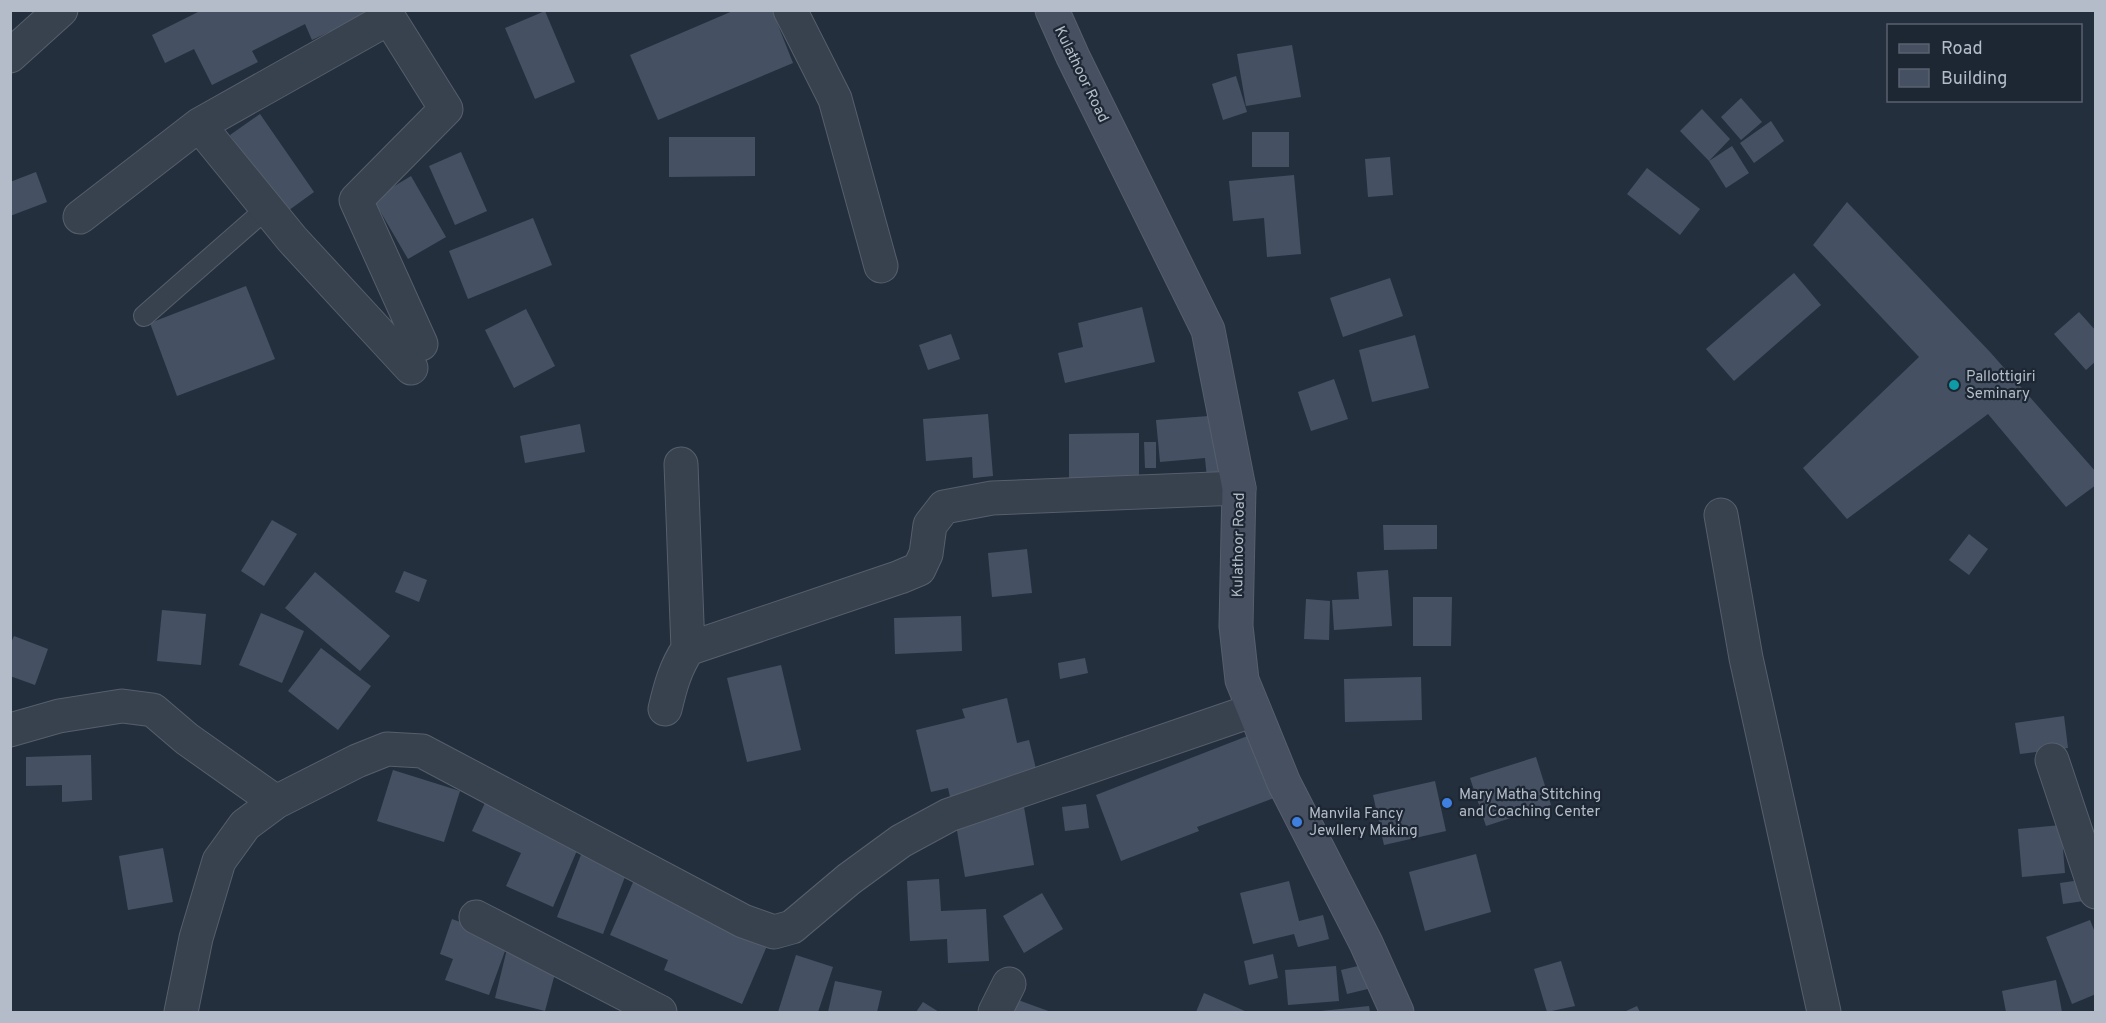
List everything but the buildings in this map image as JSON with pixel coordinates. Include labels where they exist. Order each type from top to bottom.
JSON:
[{"type":"main road","name":"Kulathoor Road","points":[[1052,10],[1208,330],[1239,488],[1236,626],[1242,680],[1284,783],[1366,943],[1396,1012]]},
{"type":"street","points":[[10,56],[61,10]]},
{"type":"street","points":[[790,10],[835,99],[881,266]]},
{"type":"street","points":[[80,217],[199,125],[387,14],[446,109],[356,200],[416,356],[266,209],[199,125]]},
{"type":"street","points":[[664,710],[676,670],[688,649],[681,464]]},
{"type":"street","points":[[688,649],[918,568],[926,554],[930,525],[944,507],[992,498],[1239,488]]},
{"type":"street","points":[[1720,515],[1746,658],[1824,1012]]},
{"type":"street","points":[[10,730],[59,716],[122,706],[153,710],[187,739],[276,801]]},
{"type":"street","points":[[181,1012],[196,938],[219,861],[245,825],[276,801],[357,761],[387,749],[422,751],[743,921],[774,932],[792,927],[849,879],[901,841],[950,815],[1254,710]]},
{"type":"street","points":[[2052,760],[2096,892]]},
{"type":"street","points":[[477,917],[660,1012]]},
{"type":"lane","points":[[144,316],[266,209]]},
{"type":"place","name":"Pallottigiri Seminary","points":[[1954,385]]},
{"type":"place","name":"Mary Matha Stitching and Coaching Center","points":[[1447,803]]},
{"type":"place","name":"Manvila Fancy Jewllery Making","points":[[1297,822]]}]
